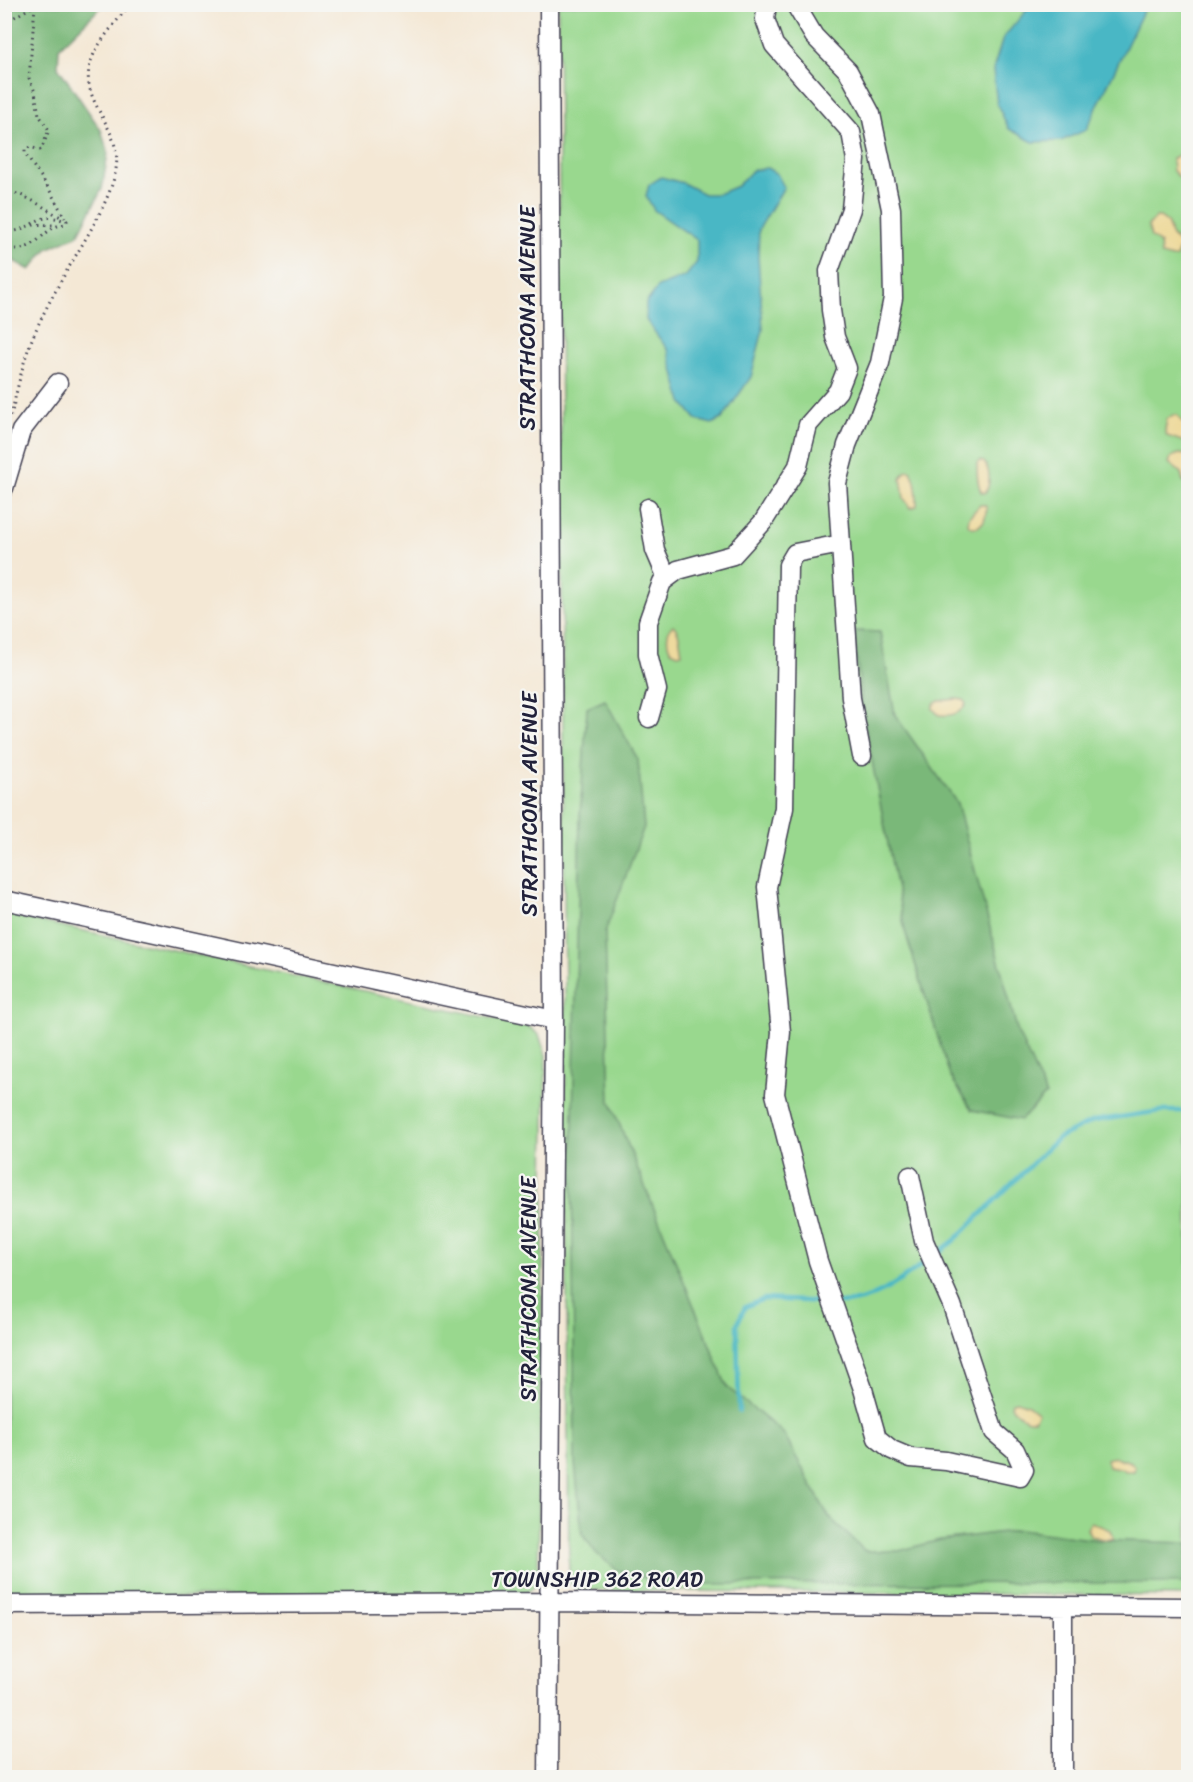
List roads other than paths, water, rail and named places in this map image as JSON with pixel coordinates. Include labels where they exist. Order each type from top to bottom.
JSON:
[{"type":"street","name":"STRATHCONA AVENUE","points":[[548,1778],[554,1020],[549,4]]},
{"type":"street","points":[[649,717],[657,690],[648,654],[648,622],[662,582],[678,570],[733,555],[762,522],[798,466],[808,425],[837,390],[846,368],[835,338],[829,271],[851,209],[856,160],[851,132],[774,45],[765,19],[767,4]]},
{"type":"street","points":[[795,4],[814,36],[848,71],[871,114],[891,209],[893,297],[880,363],[846,445],[837,483],[851,698],[862,756]]},
{"type":"street","points":[[4,488],[21,431],[58,383]]},
{"type":"street","points":[[648,508],[655,550],[667,578]]},
{"type":"street","points":[[841,544],[795,553],[788,565],[784,808],[767,887],[781,1032],[775,1094],[818,1261],[863,1389],[877,1438],[892,1450],[911,1458],[946,1461],[1020,1477],[1024,1470],[1015,1450],[994,1432],[952,1305],[924,1242],[910,1176]]},
{"type":"street","points":[[4,900],[554,1020]]},
{"type":"street","name":"TOWNSHIP 362 ROAD","points":[[4,1605],[548,1602],[1188,1608]]},
{"type":"street","points":[[1063,1607],[1063,1778]]},
{"type":"water","points":[[1031,5],[1146,5],[1086,130],[1061,141],[1033,142],[1009,129],[997,104],[993,70],[1003,38]]},
{"type":"water","points":[[767,168],[777,174],[784,187],[759,229],[758,257],[763,330],[751,377],[722,419],[712,424],[697,420],[682,402],[668,350],[646,320],[646,303],[658,287],[686,276],[697,262],[697,240],[654,210],[646,196],[649,185],[661,177],[683,183],[704,194],[718,194],[737,186],[753,170]]},
{"type":"waterway","points":[[935,1255],[955,1240],[1058,1138],[1093,1121],[1161,1111],[1188,1111]]},
{"type":"waterway","points":[[838,1303],[863,1300],[875,1295],[897,1283],[928,1260]]},
{"type":"waterway","points":[[739,1411],[737,1324],[745,1307],[764,1299],[826,1302]]}]
